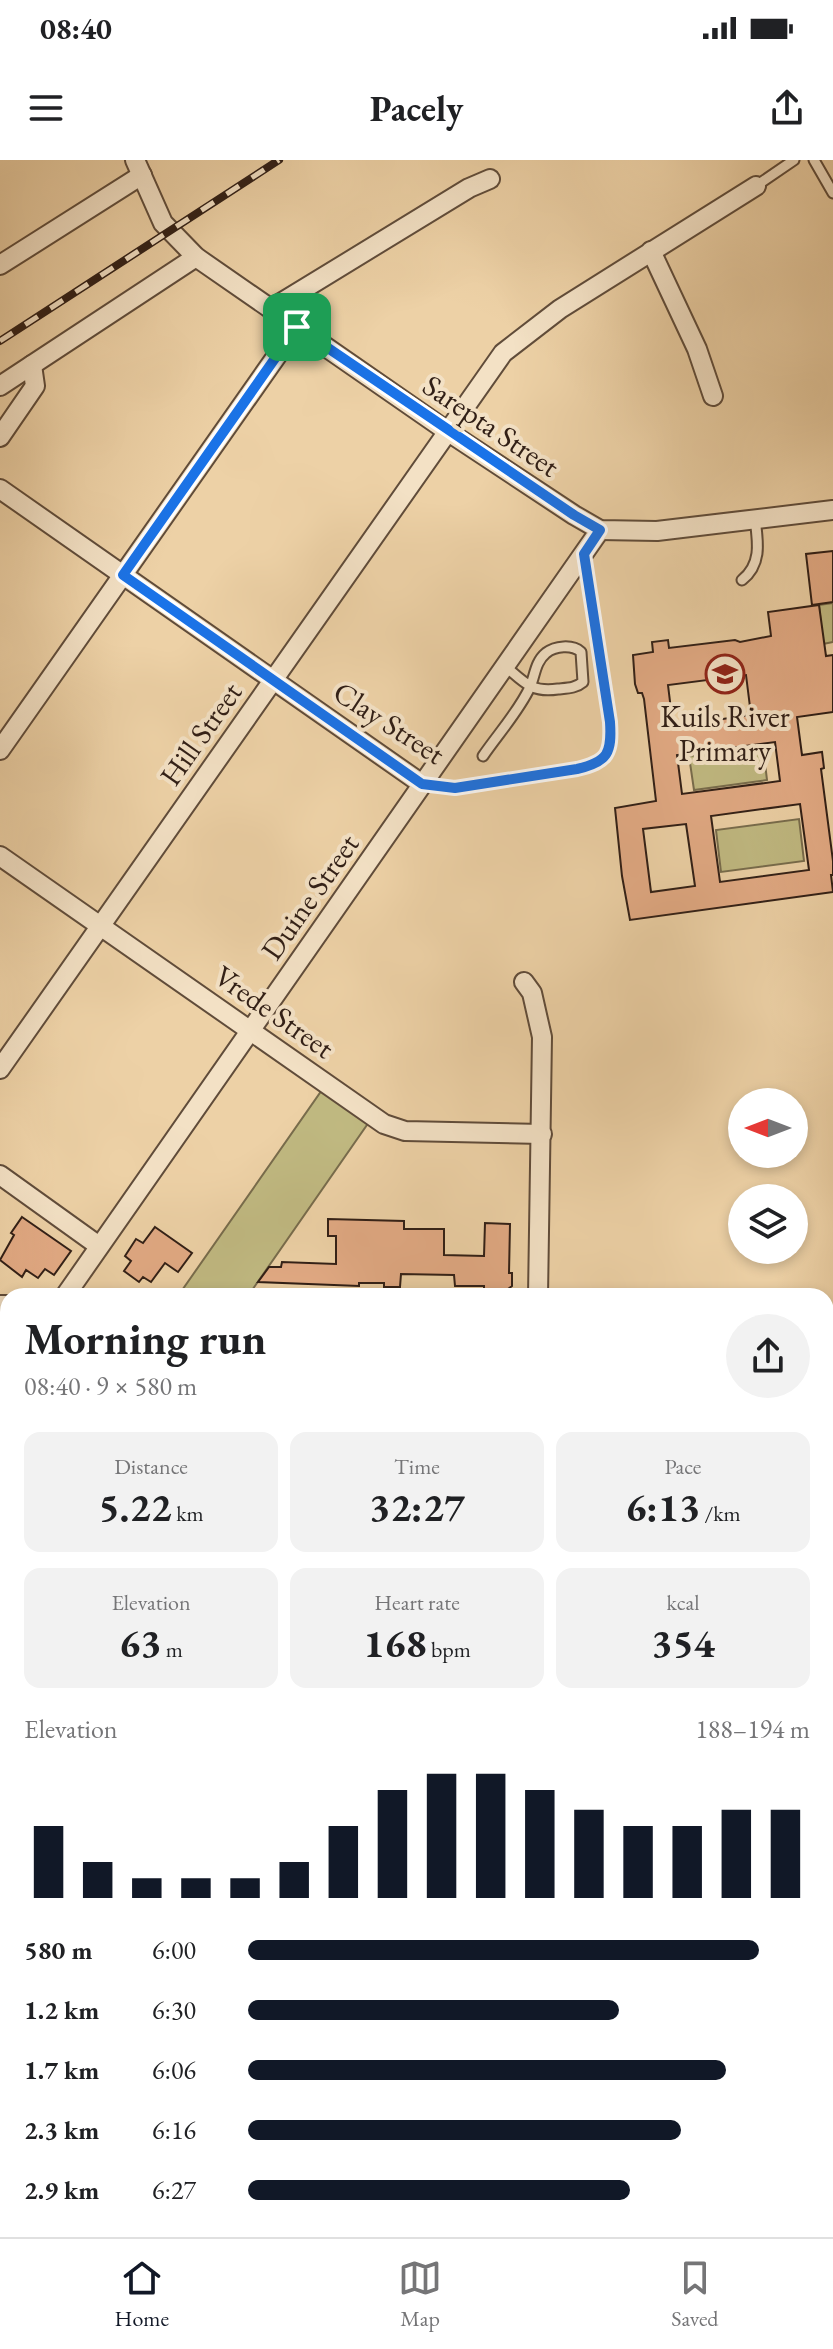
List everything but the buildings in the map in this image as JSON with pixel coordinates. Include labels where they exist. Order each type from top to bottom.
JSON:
[{"type":"street","name":"Sarepta Street","points":[[139,168],[166,226],[196,257],[447,431],[600,530],[657,531],[833,510]]},
{"type":"street","points":[[0,265],[139,168]]},
{"type":"street","points":[[271,309],[469,188],[490,179]]},
{"type":"street","name":"Hill Street","points":[[0,1069],[503,353],[560,309],[756,186]]},
{"type":"street","points":[[651,251],[697,349],[713,396]]},
{"type":"street","points":[[0,386],[196,257]]},
{"type":"street","points":[[0,750],[297,327]]},
{"type":"street","points":[[0,437],[35,386],[32,365]]},
{"type":"street","name":"Clay Street","points":[[0,489],[422,784]]},
{"type":"street","name":"Duine Street","points":[[70,1288],[600,530]]},
{"type":"street","name":"Vrede Street","points":[[0,856],[394,1129],[542,1134]]},
{"type":"street","points":[[524,982],[532,993],[542,1037],[538,1288]]},
{"type":"street","points":[[0,1175],[99,1246]]},
{"type":"lane","points":[[756,186],[794,160]]},
{"type":"lane","points":[[814,160],[833,193]]},
{"type":"lane","points":[[742,580],[757,560],[755,519]]},
{"type":"lane","name":"Clay Street","points":[[422,784],[455,788],[577,769],[592,766],[609,751],[610,722],[584,554]]},
{"type":"lane","points":[[483,756],[530,687],[540,659],[548,651],[571,647],[581,652],[584,676],[580,685],[545,691],[530,687],[505,666]]},
{"type":"shaded area","points":[[833,603],[833,642],[823,644],[819,605]]},
{"type":"shaded area","points":[[763,747],[767,780],[694,790],[689,756]]},
{"type":"shaded area","points":[[799,819],[804,861],[721,872],[716,830]]},
{"type":"shaded area","points":[[322,1090],[369,1122],[254,1288],[184,1288]]},
{"type":"railway","points":[[0,341],[279,160]]},
{"type":"place","name":"Kuils River Primary","points":[[725,674]]},
{"type":"route","points":[[297,327],[447,431],[600,530],[584,554],[610,722],[609,751],[603,759],[592,766],[577,769],[455,788],[422,784],[123,575],[297,327]]}]
